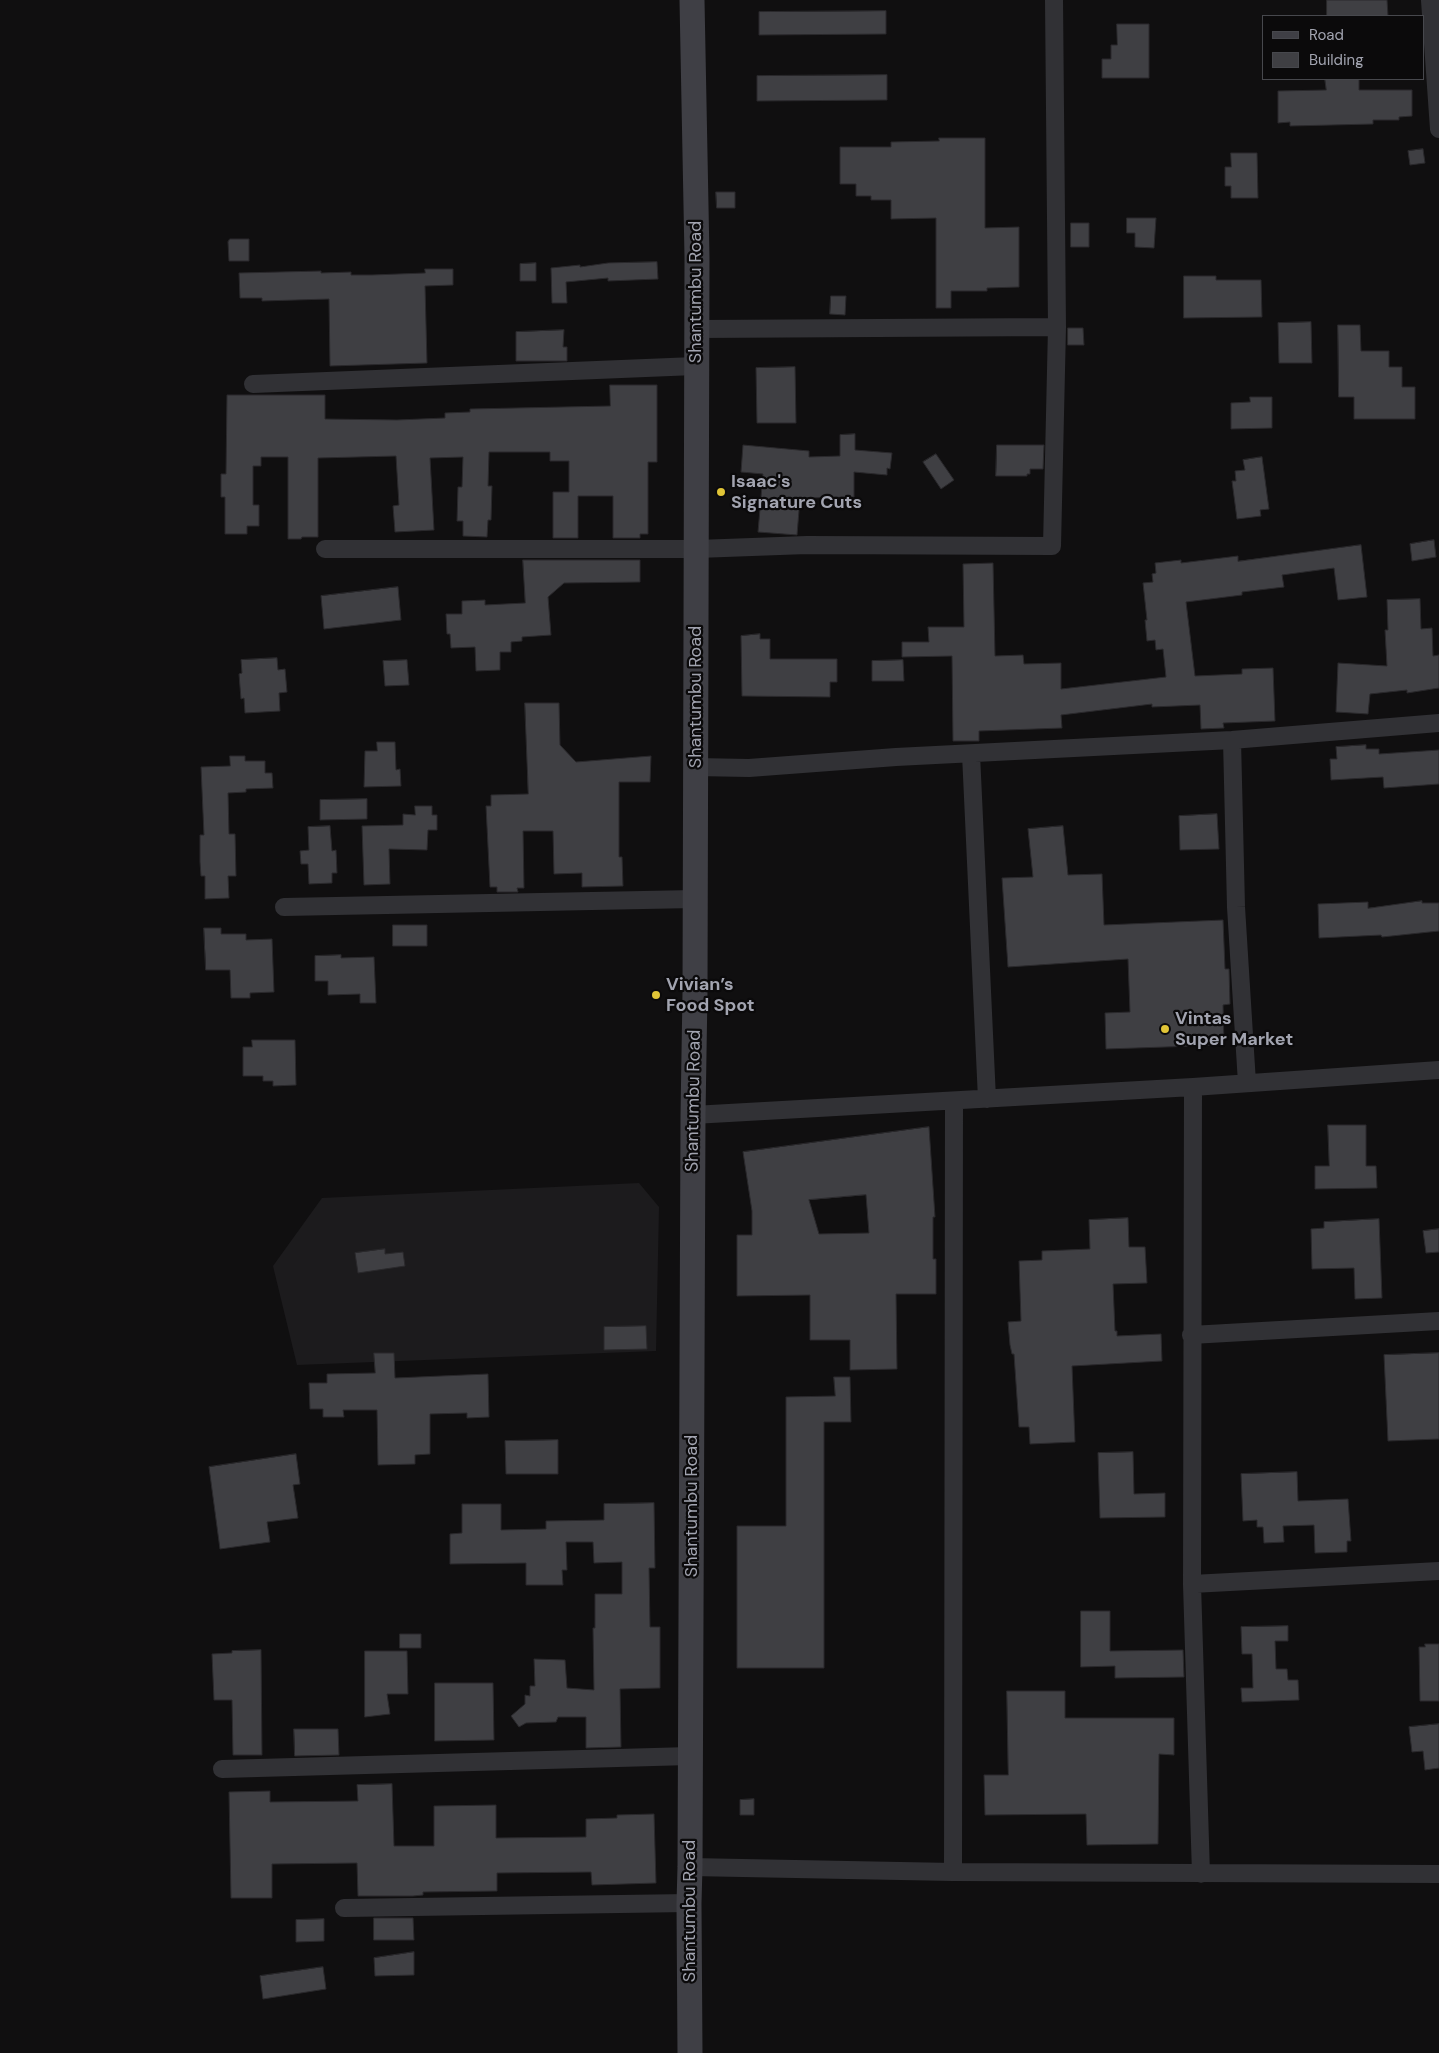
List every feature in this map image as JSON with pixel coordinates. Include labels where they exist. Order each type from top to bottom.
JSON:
[{"type":"street","name":"Shantumbu Road","points":[[690,2053],[689,1903],[697,548],[695,366],[697,329],[692,0]]},
{"type":"street","points":[[325,549],[697,548],[807,545],[1052,546],[1057,327],[1054,0]]},
{"type":"street","points":[[1430,0],[1439,129]]},
{"type":"street","points":[[697,329],[1057,327]]},
{"type":"street","points":[[253,384],[695,366]]},
{"type":"street","points":[[695,767],[749,768],[1232,740],[1439,723]]},
{"type":"street","points":[[1232,740],[1236,907],[1246,1083]]},
{"type":"street","points":[[971,754],[987,1099]]},
{"type":"street","points":[[284,907],[695,899]]},
{"type":"street","points":[[693,1115],[1193,1087],[1439,1070]]},
{"type":"street","points":[[1193,1087],[1191,1335],[1192,1584],[1201,1874]]},
{"type":"street","points":[[953,1872],[954,1101]]},
{"type":"street","points":[[1191,1335],[1439,1321]]},
{"type":"street","points":[[1192,1584],[1439,1571]]},
{"type":"street","points":[[222,1769],[690,1756]]},
{"type":"street","points":[[690,1867],[953,1872],[1439,1874]]},
{"type":"street","points":[[344,1908],[689,1903]]},
{"type":"shaded area","points":[[639,1183],[659,1207],[656,1351],[297,1365],[273,1266],[322,1198]]},
{"type":"building","points":[[1327,0],[1387,0],[1388,15],[1327,15]]},
{"type":"building","points":[[886,11],[886,34],[759,35],[759,12]]},
{"type":"building","points":[[1117,24],[1149,24],[1149,78],[1102,78],[1102,59],[1111,59],[1111,45],[1117,45]]},
{"type":"building","points":[[887,75],[887,100],[757,101],[757,76]]},
{"type":"building","points":[[1325,80],[1359,80],[1359,90],[1412,90],[1412,116],[1399,117],[1399,120],[1373,120],[1373,124],[1290,126],[1290,122],[1278,123],[1278,91],[1326,90]]},
{"type":"building","points":[[939,138],[985,138],[985,228],[1019,227],[1019,287],[987,288],[987,291],[951,291],[951,308],[936,308],[936,218],[891,219],[891,200],[871,200],[871,196],[856,196],[856,184],[840,184],[840,147],[891,147],[891,142],[939,141]]},
{"type":"building","points":[[1423,149],[1425,163],[1410,165],[1408,151]]},
{"type":"building","points":[[1231,153],[1257,153],[1258,198],[1231,198],[1231,186],[1225,186],[1225,167],[1231,167]]},
{"type":"building","points":[[716,192],[735,192],[735,208],[717,208]]},
{"type":"building","points":[[1127,218],[1156,218],[1154,248],[1135,247],[1135,233],[1127,233]]},
{"type":"building","points":[[1071,223],[1089,223],[1089,247],[1071,247]]},
{"type":"building","points":[[230,239],[249,239],[249,261],[229,261],[228,242]]},
{"type":"building","points":[[657,262],[658,279],[608,281],[608,278],[566,282],[567,303],[552,303],[551,268],[580,265],[580,267],[608,263]]},
{"type":"building","points":[[536,263],[536,281],[520,281],[520,264]]},
{"type":"building","points":[[425,269],[453,269],[453,285],[425,286],[427,363],[330,366],[329,299],[262,301],[262,298],[240,298],[239,273],[321,271],[321,273],[351,272],[351,275],[372,275],[425,273]]},
{"type":"building","points":[[1184,276],[1216,276],[1216,280],[1261,280],[1262,317],[1184,318]]},
{"type":"building","points":[[831,296],[846,296],[845,315],[830,314]]},
{"type":"building","points":[[1311,322],[1312,363],[1279,363],[1278,323]]},
{"type":"building","points":[[1338,325],[1360,325],[1361,351],[1389,351],[1389,367],[1402,367],[1402,387],[1415,387],[1415,419],[1354,419],[1354,397],[1339,397]]},
{"type":"building","points":[[1068,328],[1083,328],[1084,345],[1068,345]]},
{"type":"building","points":[[564,330],[563,347],[567,347],[567,361],[516,361],[516,332]]},
{"type":"building","points":[[795,367],[796,423],[757,423],[756,368]]},
{"type":"building","points":[[610,385],[657,385],[657,462],[648,462],[648,534],[640,534],[640,538],[613,538],[613,496],[578,496],[578,538],[553,538],[553,492],[569,492],[569,461],[550,461],[550,452],[489,452],[488,486],[492,486],[491,520],[488,520],[487,537],[463,536],[463,521],[457,521],[458,487],[462,487],[463,457],[430,458],[434,530],[395,532],[393,506],[399,505],[396,456],[318,458],[318,537],[302,537],[301,539],[288,539],[288,457],[261,457],[261,466],[253,466],[253,505],[259,505],[259,526],[247,526],[247,534],[225,534],[225,497],[221,497],[221,474],[226,474],[227,395],[325,395],[325,419],[397,420],[445,418],[445,413],[470,412],[470,409],[610,406]]},
{"type":"building","points":[[1250,397],[1272,397],[1272,428],[1231,429],[1231,403],[1250,402]]},
{"type":"building","points":[[855,434],[855,450],[892,453],[890,469],[887,468],[887,475],[854,472],[854,497],[800,498],[797,535],[758,532],[763,474],[741,472],[743,445],[809,451],[809,457],[840,456],[840,435]]},
{"type":"building","points":[[997,445],[1044,445],[1043,469],[1030,469],[1030,474],[1027,474],[1027,476],[996,476]]},
{"type":"building","points":[[936,454],[954,480],[941,489],[923,462]]},
{"type":"building","points":[[1262,457],[1269,509],[1260,510],[1261,516],[1237,519],[1232,481],[1236,481],[1235,471],[1245,470],[1243,460]]},
{"type":"building","points":[[1434,540],[1436,557],[1412,561],[1410,544]]},
{"type":"building","points":[[1361,545],[1367,597],[1338,600],[1334,568],[1282,575],[1284,587],[1242,592],[1242,595],[1186,602],[1195,676],[1242,674],[1242,669],[1273,668],[1275,721],[1223,723],[1224,728],[1201,729],[1200,705],[1152,707],[1152,704],[1061,715],[1062,728],[979,731],[979,741],[953,741],[952,656],[902,657],[902,642],[929,642],[928,627],[964,627],[963,564],[993,563],[995,656],[1023,655],[1024,664],[1061,663],[1061,689],[1166,677],[1163,649],[1156,650],[1155,640],[1147,641],[1143,583],[1153,582],[1152,574],[1156,573],[1155,563],[1181,560],[1181,563],[1238,556],[1238,561]]},
{"type":"building","points":[[523,560],[640,560],[640,582],[564,583],[548,597],[551,635],[522,637],[522,641],[511,642],[511,652],[500,652],[500,670],[476,671],[475,647],[451,648],[450,634],[447,634],[446,614],[462,614],[462,601],[485,600],[485,605],[525,603]]},
{"type":"building","points":[[398,587],[401,620],[324,629],[321,596]]},
{"type":"building","points":[[1420,599],[1421,629],[1432,628],[1433,656],[1439,655],[1439,688],[1407,693],[1407,690],[1370,694],[1368,714],[1336,712],[1338,663],[1387,666],[1385,630],[1388,630],[1387,600]]},
{"type":"building","points":[[760,634],[760,639],[770,639],[770,659],[837,659],[837,682],[830,682],[830,697],[742,696],[741,636]]},
{"type":"building","points":[[277,658],[278,670],[285,669],[287,692],[279,693],[280,711],[245,713],[244,698],[241,699],[239,674],[242,673],[241,660]]},
{"type":"building","points":[[407,660],[409,685],[385,686],[383,661]]},
{"type":"building","points":[[903,660],[904,681],[872,681],[872,661]]},
{"type":"building","points":[[525,703],[559,703],[560,745],[576,762],[651,756],[650,782],[619,782],[619,857],[622,857],[623,886],[582,887],[582,873],[554,874],[553,831],[523,831],[524,888],[517,888],[518,892],[497,892],[497,887],[490,887],[486,806],[491,806],[491,795],[528,794]]},
{"type":"building","points":[[377,742],[395,742],[396,770],[400,769],[401,786],[364,787],[365,751],[377,751]]},
{"type":"building","points":[[1366,745],[1366,749],[1379,749],[1379,754],[1439,750],[1439,784],[1384,788],[1383,777],[1331,780],[1330,759],[1337,759],[1336,747]]},
{"type":"building","points":[[230,756],[245,756],[245,761],[265,761],[265,773],[272,773],[273,788],[246,789],[246,792],[228,793],[229,834],[235,834],[236,876],[228,876],[229,898],[205,899],[205,876],[201,876],[200,862],[200,835],[204,835],[201,767],[230,766]]},
{"type":"building","points":[[367,799],[367,819],[320,820],[320,800]]},
{"type":"building","points":[[415,806],[432,806],[432,815],[437,815],[437,830],[428,830],[427,850],[389,849],[390,884],[364,885],[362,826],[403,825],[403,814],[415,815]]},
{"type":"building","points":[[1217,814],[1219,849],[1180,850],[1179,816]]},
{"type":"building","points":[[330,826],[332,851],[336,850],[337,873],[332,873],[332,883],[309,884],[308,864],[301,864],[300,851],[309,850],[308,827]]},
{"type":"building","points":[[1063,826],[1068,875],[1102,874],[1104,925],[1223,920],[1225,969],[1229,969],[1230,1004],[1223,1005],[1224,1045],[1106,1049],[1105,1013],[1130,1012],[1128,959],[1008,967],[1002,878],[1033,877],[1028,829]]},
{"type":"building","points":[[1422,901],[1422,903],[1439,903],[1439,931],[1382,937],[1381,935],[1319,938],[1318,904],[1368,902],[1368,908]]},
{"type":"building","points":[[393,925],[427,925],[427,946],[393,946]]},
{"type":"building","points":[[204,928],[221,928],[221,934],[246,934],[246,940],[272,939],[274,992],[250,993],[250,998],[231,998],[230,970],[206,970]]},
{"type":"building","points":[[341,955],[341,958],[374,957],[376,1003],[360,1003],[360,994],[328,995],[328,981],[315,981],[315,956]]},
{"type":"building","points":[[252,1040],[295,1040],[296,1085],[273,1086],[273,1081],[263,1081],[263,1076],[243,1076],[243,1047],[252,1047]]},
{"type":"building","points":[[1328,1125],[1366,1125],[1366,1166],[1376,1166],[1377,1188],[1315,1189],[1315,1166],[1329,1166]]},
{"type":"building","points":[[929,1127],[935,1217],[933,1217],[933,1259],[936,1259],[936,1294],[896,1294],[897,1369],[850,1370],[850,1340],[810,1340],[810,1295],[737,1296],[737,1235],[752,1235],[752,1211],[743,1152]],"holes":[[[866,1195],[869,1233],[819,1234],[809,1200]]]},
{"type":"building","points":[[1128,1218],[1129,1247],[1145,1247],[1147,1283],[1113,1284],[1115,1331],[1117,1331],[1117,1336],[1161,1334],[1162,1361],[1072,1366],[1075,1442],[1030,1444],[1029,1427],[1019,1427],[1014,1354],[1012,1354],[1010,1345],[1008,1322],[1021,1321],[1019,1261],[1042,1260],[1042,1251],[1090,1249],[1089,1220]]},
{"type":"building","points":[[1379,1219],[1382,1298],[1355,1299],[1354,1268],[1312,1269],[1311,1229],[1324,1228],[1324,1222]]},
{"type":"building","points":[[1439,1229],[1439,1252],[1426,1253],[1423,1231]]},
{"type":"building","points":[[385,1249],[385,1254],[403,1252],[405,1266],[358,1273],[355,1253]]},
{"type":"building","points":[[646,1326],[647,1349],[604,1350],[604,1327]]},
{"type":"building","points":[[374,1353],[394,1353],[395,1378],[488,1374],[489,1417],[467,1418],[467,1413],[430,1414],[430,1454],[415,1455],[415,1464],[378,1465],[377,1410],[343,1410],[344,1417],[323,1417],[323,1409],[310,1409],[309,1383],[327,1383],[327,1374],[375,1373]]},
{"type":"building","points":[[1439,1353],[1439,1439],[1388,1441],[1384,1355]]},
{"type":"building","points":[[834,1377],[850,1377],[851,1422],[824,1422],[824,1668],[737,1668],[737,1526],[786,1526],[786,1397],[835,1396]]},
{"type":"building","points":[[558,1440],[558,1474],[506,1474],[505,1441]]},
{"type":"building","points":[[1133,1452],[1134,1494],[1165,1493],[1165,1517],[1100,1518],[1098,1453]]},
{"type":"building","points":[[296,1454],[300,1484],[293,1485],[298,1518],[267,1522],[270,1542],[220,1549],[209,1467]]},
{"type":"building","points":[[1297,1472],[1298,1501],[1348,1499],[1351,1541],[1347,1541],[1347,1552],[1315,1553],[1314,1525],[1283,1526],[1284,1542],[1264,1543],[1263,1527],[1257,1527],[1257,1520],[1243,1521],[1241,1474]]},
{"type":"building","points":[[654,1503],[655,1568],[649,1568],[650,1627],[660,1627],[660,1688],[620,1689],[621,1747],[586,1748],[586,1717],[558,1717],[556,1722],[526,1723],[519,1727],[511,1716],[525,1704],[525,1695],[530,1696],[530,1686],[535,1686],[534,1659],[565,1660],[567,1688],[594,1690],[593,1628],[595,1628],[595,1594],[622,1594],[622,1562],[594,1563],[593,1542],[566,1542],[567,1570],[562,1570],[563,1585],[526,1585],[526,1563],[450,1564],[450,1534],[462,1533],[462,1504],[501,1504],[501,1530],[546,1529],[546,1521],[604,1520],[604,1504]]},
{"type":"building","points":[[1081,1611],[1110,1611],[1110,1651],[1183,1650],[1184,1677],[1115,1678],[1115,1666],[1081,1667]]},
{"type":"building","points":[[1288,1626],[1288,1641],[1275,1641],[1276,1669],[1287,1669],[1288,1680],[1298,1680],[1299,1700],[1242,1702],[1241,1688],[1253,1688],[1252,1654],[1242,1654],[1241,1627]]},
{"type":"building","points":[[400,1634],[421,1634],[421,1648],[400,1648]]},
{"type":"building","points":[[1425,1644],[1439,1644],[1439,1701],[1420,1701],[1419,1647],[1425,1647]]},
{"type":"building","points":[[261,1650],[262,1755],[233,1755],[232,1700],[214,1700],[212,1654]]},
{"type":"building","points":[[365,1651],[407,1651],[408,1694],[387,1694],[390,1714],[365,1717]]},
{"type":"building","points":[[435,1683],[493,1683],[494,1740],[435,1741]]},
{"type":"building","points":[[1007,1691],[1065,1691],[1065,1718],[1174,1718],[1174,1755],[1159,1754],[1158,1844],[1087,1845],[1086,1814],[985,1815],[984,1775],[1008,1775]]},
{"type":"building","points":[[1439,1724],[1439,1768],[1425,1770],[1423,1751],[1412,1752],[1409,1727]]},
{"type":"building","points":[[294,1729],[338,1729],[339,1755],[295,1756]]},
{"type":"building","points":[[392,1784],[394,1846],[434,1846],[434,1806],[496,1805],[496,1838],[586,1837],[586,1819],[617,1818],[617,1815],[654,1814],[656,1883],[592,1885],[591,1872],[497,1873],[497,1891],[423,1892],[423,1895],[413,1896],[358,1896],[357,1863],[272,1864],[272,1898],[231,1898],[229,1792],[270,1791],[270,1802],[358,1801],[357,1785]]},
{"type":"building","points":[[754,1799],[754,1815],[740,1815],[740,1800]]},
{"type":"building","points":[[374,1918],[413,1918],[414,1940],[374,1940]]},
{"type":"building","points":[[324,1919],[324,1941],[296,1942],[296,1920]]},
{"type":"building","points":[[414,1952],[414,1975],[375,1976],[374,1958]]},
{"type":"building","points":[[323,1967],[326,1989],[263,1999],[260,1976]]},
{"type":"place","name":"Isaac's Signature Cuts","points":[[721,492]]},
{"type":"place","name":"Vivian’s Food Spot","points":[[656,995]]},
{"type":"place","name":"Vintas Super Market","points":[[1165,1029]]}]
